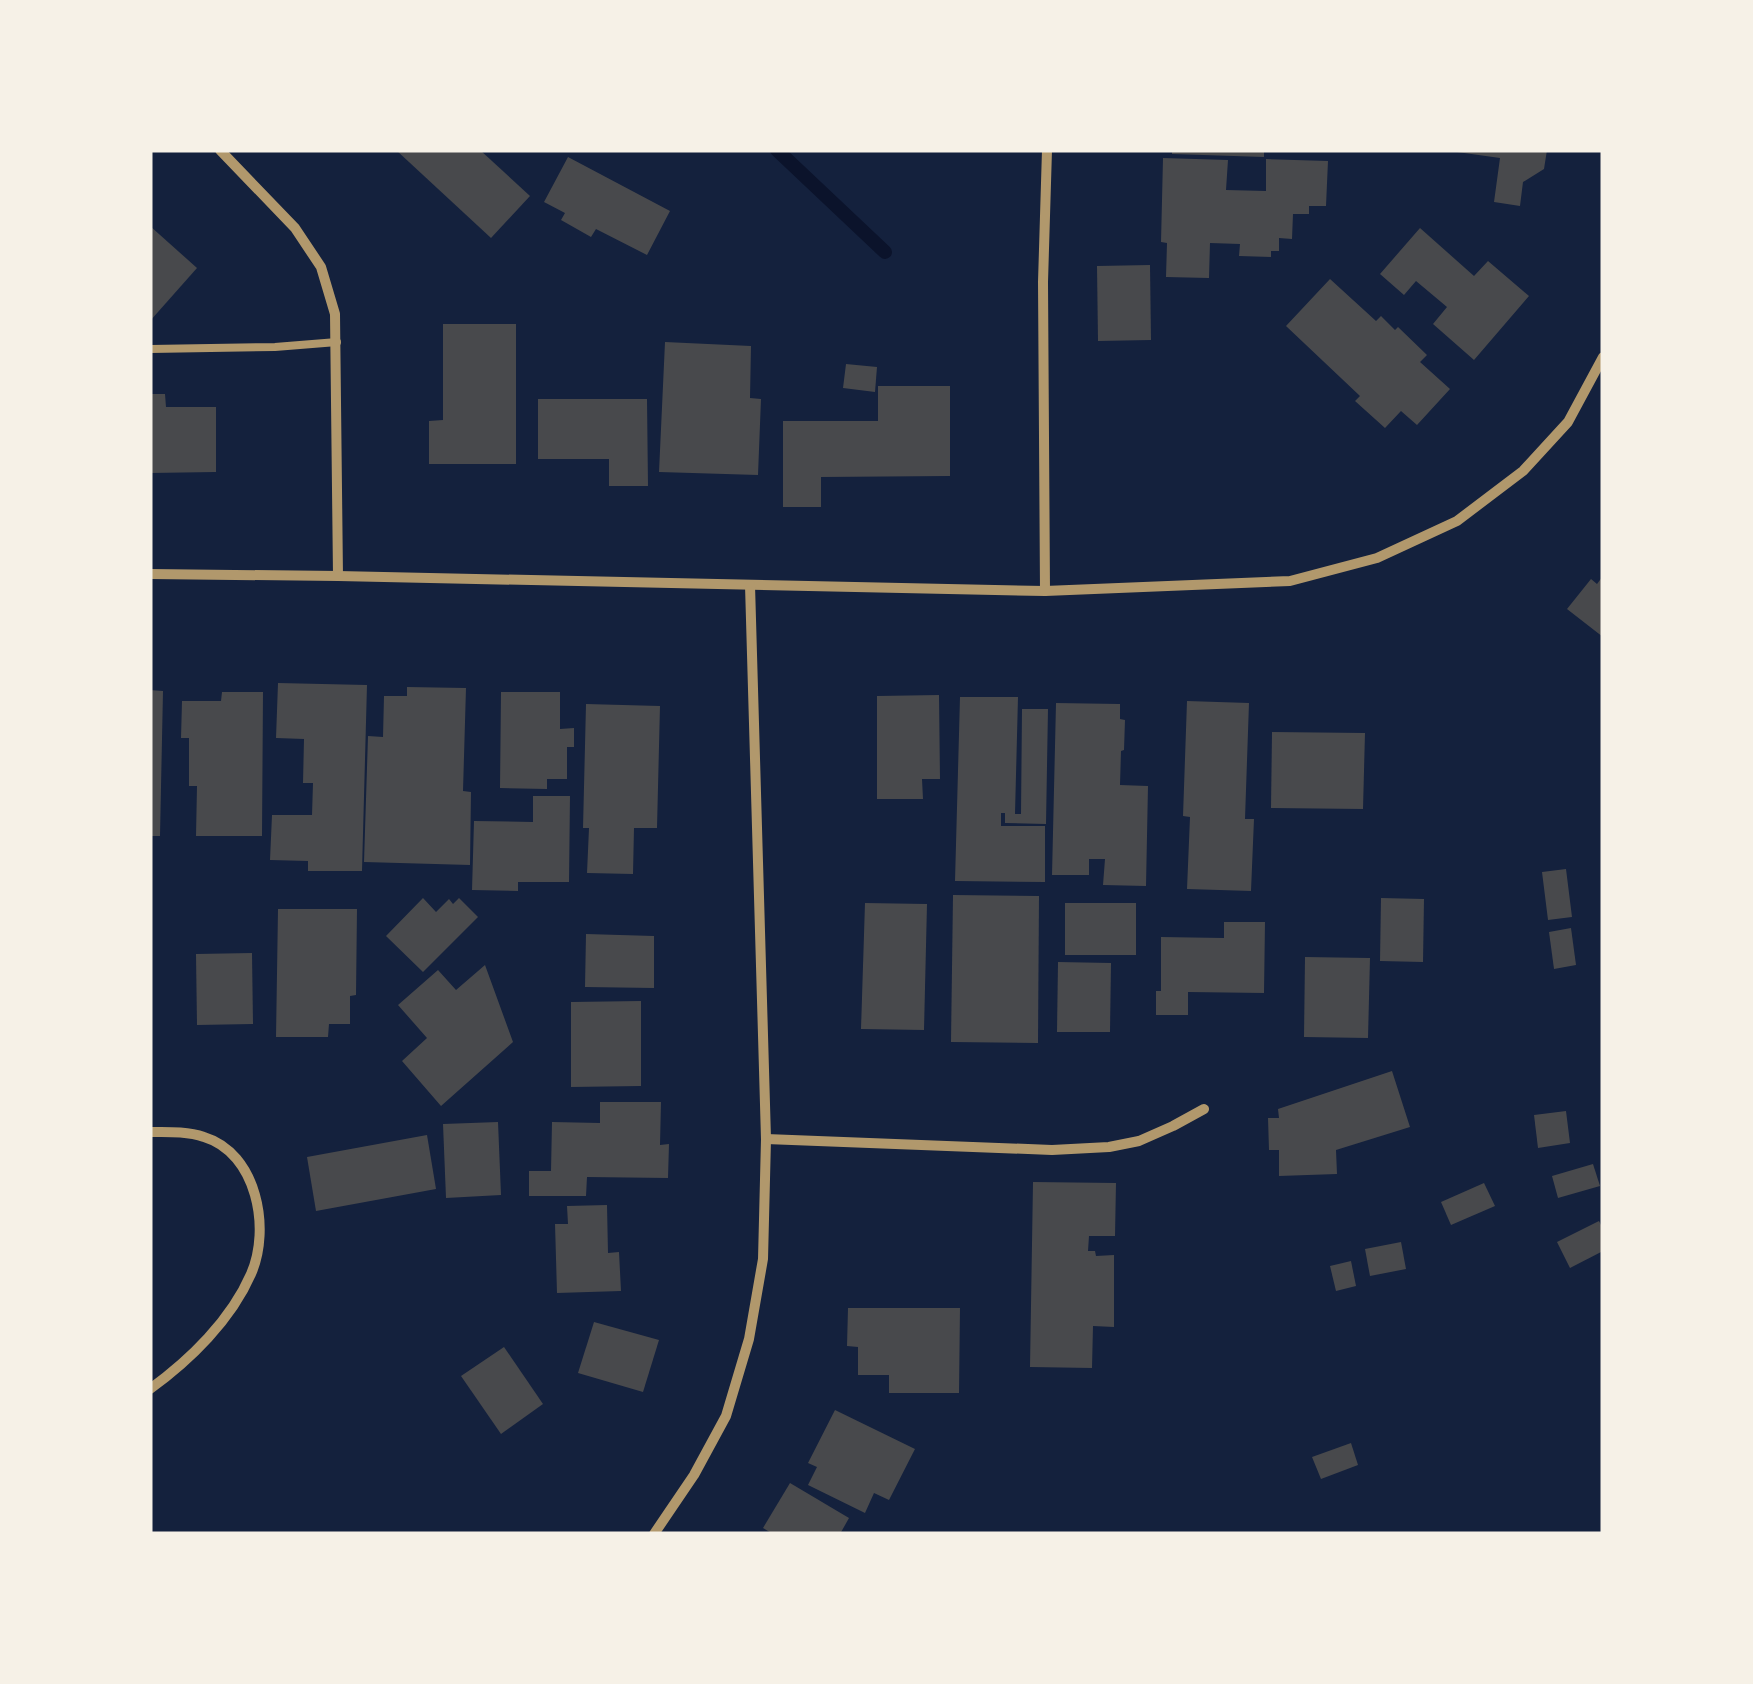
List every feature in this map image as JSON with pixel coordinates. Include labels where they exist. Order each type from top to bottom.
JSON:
[{"type":"street","points":[[220,150],[295,228],[321,267],[335,314],[338,576]]},
{"type":"street","points":[[1045,592],[1046,150]]},
{"type":"street","points":[[150,574],[1045,592],[1290,581],[1377,558],[1457,521],[1523,471],[1568,422],[1603,357]]},
{"type":"street","points":[[654,1534],[694,1476],[726,1416],[749,1339],[763,1258],[766,1139],[750,585]]},
{"type":"street","points":[[766,1139],[1052,1150],[1109,1146],[1140,1141],[1204,1108]]},
{"type":"street","points":[[150,1132],[204,1137],[236,1159],[248,1176],[258,1208],[259,1240],[252,1272],[229,1313],[187,1360],[150,1389]]},
{"type":"lane","points":[[150,349],[337,342]]},
{"type":"building","points":[[396,150],[480,150],[530,196],[491,238]]},
{"type":"building","points":[[1172,150],[1264,150],[1264,157],[1172,154]]},
{"type":"building","points":[[1457,150],[1547,150],[1544,169],[1523,182],[1520,206],[1494,202],[1500,158]]},
{"type":"building","points":[[568,157],[670,211],[647,255],[596,229],[591,237],[561,220],[565,213],[544,202]]},
{"type":"building","points":[[1163,158],[1228,160],[1226,190],[1266,191],[1266,159],[1328,161],[1326,206],[1309,206],[1309,214],[1293,214],[1292,239],[1279,238],[1279,251],[1271,251],[1271,257],[1239,256],[1240,244],[1210,243],[1209,278],[1166,277],[1167,243],[1161,242]]},
{"type":"building","points":[[150,226],[197,268],[150,321]]},
{"type":"building","points":[[1420,228],[1474,276],[1488,261],[1529,296],[1474,360],[1433,324],[1447,307],[1416,281],[1404,295],[1380,274]]},
{"type":"building","points":[[1150,265],[1151,340],[1098,341],[1097,266]]},
{"type":"building","points":[[1330,279],[1376,321],[1381,316],[1395,330],[1398,327],[1427,355],[1420,362],[1450,389],[1417,425],[1401,411],[1385,428],[1355,401],[1360,396],[1286,326]]},
{"type":"building","points":[[443,324],[516,324],[516,464],[429,464],[429,421],[443,420]]},
{"type":"building","points":[[665,342],[751,346],[750,398],[761,399],[758,475],[659,472]]},
{"type":"building","points":[[846,364],[877,367],[875,392],[843,388]]},
{"type":"building","points":[[878,386],[950,386],[950,476],[821,477],[821,507],[783,507],[783,421],[878,421]]},
{"type":"building","points":[[150,394],[165,394],[166,407],[216,407],[216,472],[150,473]]},
{"type":"building","points":[[538,399],[647,399],[648,486],[609,486],[609,459],[538,459]]},
{"type":"building","points":[[1603,576],[1603,637],[1567,609],[1591,579],[1597,584]]},
{"type":"building","points":[[278,683],[367,685],[362,871],[308,871],[308,861],[270,860],[272,815],[312,815],[313,783],[303,783],[304,739],[276,738]]},
{"type":"building","points":[[407,687],[466,688],[463,791],[471,792],[470,865],[364,862],[368,736],[383,737],[384,696],[407,696]]},
{"type":"building","points":[[150,690],[163,691],[160,836],[150,836]]},
{"type":"building","points":[[222,692],[263,692],[262,836],[196,836],[197,786],[189,786],[189,738],[181,738],[182,701],[221,701]]},
{"type":"building","points":[[501,692],[560,692],[560,729],[574,728],[574,747],[567,747],[567,779],[547,779],[547,789],[500,788]]},
{"type":"building","points":[[939,695],[940,779],[922,779],[923,799],[877,799],[877,696]]},
{"type":"building","points":[[960,697],[1018,697],[1015,814],[1021,814],[1022,709],[1048,709],[1046,824],[1005,823],[1005,813],[1001,813],[1001,826],[1045,826],[1045,882],[955,881]]},
{"type":"building","points":[[1187,701],[1249,703],[1245,819],[1254,819],[1251,891],[1187,889],[1190,817],[1183,816]]},
{"type":"building","points":[[1056,703],[1120,704],[1120,719],[1125,720],[1120,785],[1148,786],[1146,886],[1103,885],[1105,859],[1089,859],[1089,875],[1052,875]]},
{"type":"building","points":[[586,704],[660,706],[657,828],[634,828],[633,874],[587,873],[589,828],[583,828]]},
{"type":"building","points":[[1272,732],[1365,733],[1363,809],[1271,808]]},
{"type":"building","points":[[533,796],[570,796],[569,882],[518,882],[518,891],[472,890],[474,821],[533,822]]},
{"type":"building","points":[[1566,869],[1572,917],[1548,920],[1542,872]]},
{"type":"building","points":[[953,895],[1039,896],[1038,1043],[951,1042]]},
{"type":"building","points":[[423,898],[436,912],[449,899],[453,904],[459,898],[478,917],[423,972],[386,936]]},
{"type":"building","points":[[1381,898],[1424,899],[1423,962],[1380,961]]},
{"type":"building","points":[[865,903],[927,904],[924,1030],[861,1029]]},
{"type":"building","points":[[1065,903],[1136,903],[1136,955],[1065,955]]},
{"type":"building","points":[[278,909],[357,909],[356,995],[350,996],[350,1024],[329,1024],[328,1037],[276,1037]]},
{"type":"building","points":[[1224,922],[1265,922],[1264,993],[1188,992],[1188,1015],[1156,1015],[1156,991],[1161,991],[1161,937],[1224,938]]},
{"type":"building","points":[[1571,928],[1576,965],[1554,969],[1549,932]]},
{"type":"building","points":[[586,934],[654,936],[654,988],[585,987]]},
{"type":"building","points":[[252,953],[253,1024],[197,1025],[196,954]]},
{"type":"building","points":[[1305,957],[1370,958],[1368,1038],[1304,1037]]},
{"type":"building","points":[[1058,962],[1111,963],[1110,1032],[1057,1032]]},
{"type":"building","points":[[485,965],[513,1042],[441,1106],[402,1061],[427,1038],[398,1005],[438,970],[456,990]]},
{"type":"building","points":[[641,1001],[641,1086],[571,1087],[571,1002]]},
{"type":"building","points":[[1392,1071],[1410,1127],[1336,1150],[1337,1174],[1279,1176],[1279,1150],[1269,1150],[1268,1118],[1279,1118],[1278,1109]]},
{"type":"building","points":[[600,1102],[661,1102],[660,1145],[669,1144],[668,1178],[587,1177],[586,1196],[529,1196],[529,1171],[551,1171],[552,1122],[600,1123]]},
{"type":"building","points":[[1566,1111],[1570,1143],[1538,1148],[1534,1115]]},
{"type":"building","points":[[498,1122],[501,1195],[446,1198],[443,1124]]},
{"type":"building","points":[[427,1135],[436,1189],[316,1211],[307,1157]]},
{"type":"building","points":[[1593,1164],[1600,1186],[1558,1198],[1552,1176]]},
{"type":"building","points":[[1033,1182],[1116,1183],[1115,1236],[1089,1236],[1088,1251],[1095,1251],[1096,1256],[1114,1255],[1114,1327],[1093,1326],[1092,1368],[1030,1367]]},
{"type":"building","points":[[1484,1183],[1495,1206],[1451,1225],[1441,1202]]},
{"type":"building","points":[[607,1205],[608,1253],[619,1252],[621,1291],[557,1293],[555,1224],[568,1224],[567,1206]]},
{"type":"building","points":[[1599,1221],[1603,1251],[1570,1268],[1557,1242]]},
{"type":"building","points":[[1401,1242],[1406,1269],[1370,1276],[1365,1249]]},
{"type":"building","points":[[1351,1261],[1356,1286],[1336,1291],[1330,1266]]},
{"type":"building","points":[[848,1308],[960,1308],[959,1393],[889,1393],[889,1375],[858,1375],[858,1347],[847,1346]]},
{"type":"building","points":[[594,1322],[659,1340],[643,1392],[578,1373]]},
{"type":"building","points":[[504,1347],[543,1404],[501,1434],[461,1376]]},
{"type":"building","points":[[835,1410],[915,1449],[889,1500],[874,1493],[865,1513],[808,1485],[817,1467],[808,1463]]},
{"type":"building","points":[[1351,1443],[1358,1465],[1321,1479],[1312,1457]]},
{"type":"building","points":[[790,1483],[849,1518],[840,1534],[773,1534],[763,1528]]},
{"type":"waterway","points":[[777,150],[885,252]]}]
